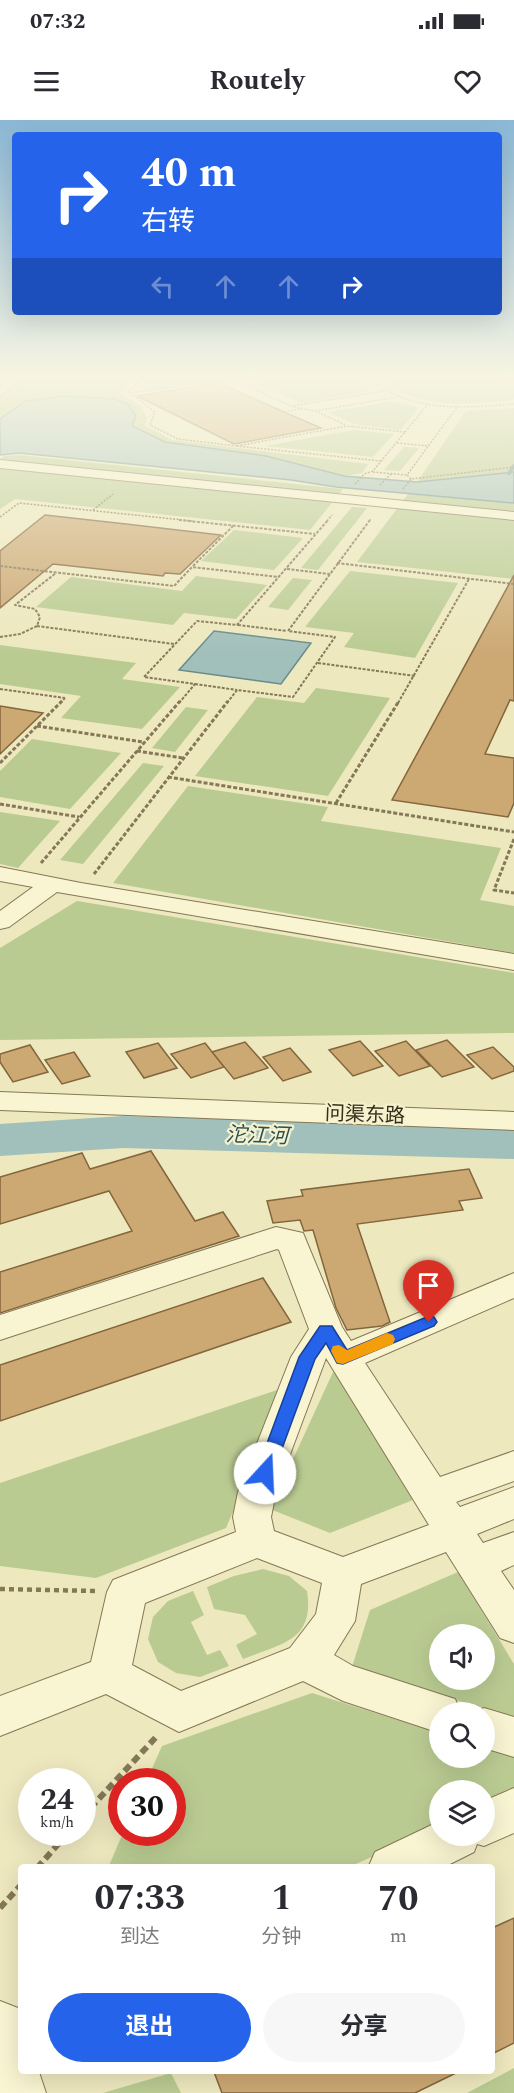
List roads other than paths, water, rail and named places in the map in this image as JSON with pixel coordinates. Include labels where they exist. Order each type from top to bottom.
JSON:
[{"type":"street","points":[[60,470],[514,516]]},
{"type":"street","points":[[0,874],[46,874],[514,962]]},
{"type":"street","points":[[0,922],[46,874]]},
{"type":"street","name":"问渠东路","points":[[0,1101],[514,1121]]},
{"type":"street","points":[[0,1328],[276,1238],[292,1241],[335,1344],[514,1625]]},
{"type":"street","points":[[257,1541],[252,1517],[257,1492],[308,1357],[335,1344],[514,1285]]},
{"type":"street","points":[[431,1496],[514,1466]]},
{"type":"street","points":[[109,1674],[127,1592],[257,1541],[343,1574],[514,1503]]},
{"type":"street","points":[[474,1563],[514,1548]]},
{"type":"street","points":[[0,1716],[109,1674],[179,1712],[305,1661],[334,1621],[343,1574]]},
{"type":"street","points":[[305,1661],[343,1682],[429,1709]]},
{"type":"street","points":[[495,1731],[514,1737]]},
{"type":"street","points":[[495,1819],[514,1810]]},
{"type":"street","points":[[399,1864],[437,1846]]},
{"type":"water","points":[[191,470],[321,470],[344,476],[417,482],[514,472],[514,503],[336,487]]},
{"type":"water","points":[[214,631],[311,643],[281,684],[179,670]]},
{"type":"waterway","name":"沱江河","points":[[0,1140],[123,1132],[514,1143]]}]
